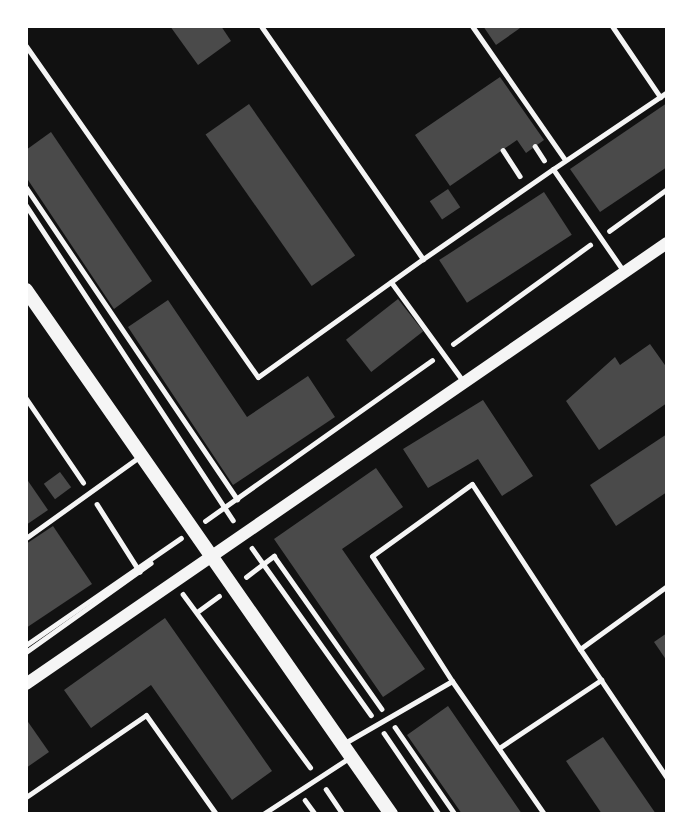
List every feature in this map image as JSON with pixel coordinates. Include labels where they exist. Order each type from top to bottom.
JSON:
[{"type":"main road","points":[[26,290],[391,814]]},
{"type":"street","points":[[26,684],[667,243]]},
{"type":"lane","points":[[261,26],[423,259]]},
{"type":"lane","points":[[472,26],[565,160]]},
{"type":"lane","points":[[612,26],[660,97]]},
{"type":"lane","points":[[26,46],[258,377],[552,169],[667,92]]},
{"type":"lane","points":[[552,169],[624,272]]},
{"type":"lane","points":[[391,282],[464,382]]},
{"type":"lane","points":[[26,538],[141,455]]},
{"type":"lane","points":[[544,814],[452,681],[372,555],[472,484],[667,778]]},
{"type":"lane","points":[[580,649],[667,586]]},
{"type":"lane","points":[[499,748],[601,680]]},
{"type":"lane","points":[[263,814],[318,778],[377,724],[452,681]]},
{"type":"lane","points":[[26,797],[146,715],[216,814]]},
{"type":"path","points":[[503,150],[527,187]]},
{"type":"path","points":[[26,187],[237,499],[224,506],[26,205]]},
{"type":"path","points":[[26,652],[159,555]]},
{"type":"path","points":[[439,814],[264,564],[274,556],[456,814]]},
{"type":"path","points":[[26,645],[139,570]]},
{"type":"path","points":[[184,594],[343,814]]},
{"type":"building","points":[[170,26],[221,26],[231,41],[198,65]]},
{"type":"building","points":[[483,26],[523,26],[496,45]]},
{"type":"building","points":[[500,77],[544,140],[526,153],[517,140],[450,186],[415,135]]},
{"type":"building","points":[[667,103],[667,167],[600,212],[570,169]]},
{"type":"building","points":[[249,104],[355,256],[312,286],[206,134]]},
{"type":"building","points":[[51,132],[152,281],[114,309],[26,177],[26,150]]},
{"type":"building","points":[[448,189],[460,207],[442,220],[430,201]]},
{"type":"building","points":[[544,192],[572,235],[467,303],[439,260]]},
{"type":"building","points":[[398,299],[423,331],[371,372],[346,340]]},
{"type":"building","points":[[168,300],[247,417],[308,376],[335,417],[233,485],[128,327]]},
{"type":"building","points":[[650,344],[667,368],[667,403],[599,450],[566,401],[615,357],[620,365]]},
{"type":"building","points":[[483,400],[533,476],[502,496],[478,459],[428,488],[403,449]]},
{"type":"building","points":[[667,434],[667,492],[616,526],[590,485]]},
{"type":"building","points":[[376,468],[403,507],[342,549],[425,669],[383,697],[274,539]]},
{"type":"building","points":[[60,472],[71,487],[55,499],[44,484]]},
{"type":"building","points":[[26,478],[48,510],[26,525]]},
{"type":"building","points":[[53,526],[92,584],[26,628],[26,544]]},
{"type":"building","points":[[165,618],[272,771],[232,800],[151,685],[91,728],[64,690]]},
{"type":"building","points":[[667,633],[667,661],[654,642]]},
{"type":"building","points":[[448,706],[522,814],[462,814],[407,735]]},
{"type":"building","points":[[26,719],[49,752],[26,768]]},
{"type":"building","points":[[603,737],[656,814],[602,814],[566,761]]}]
